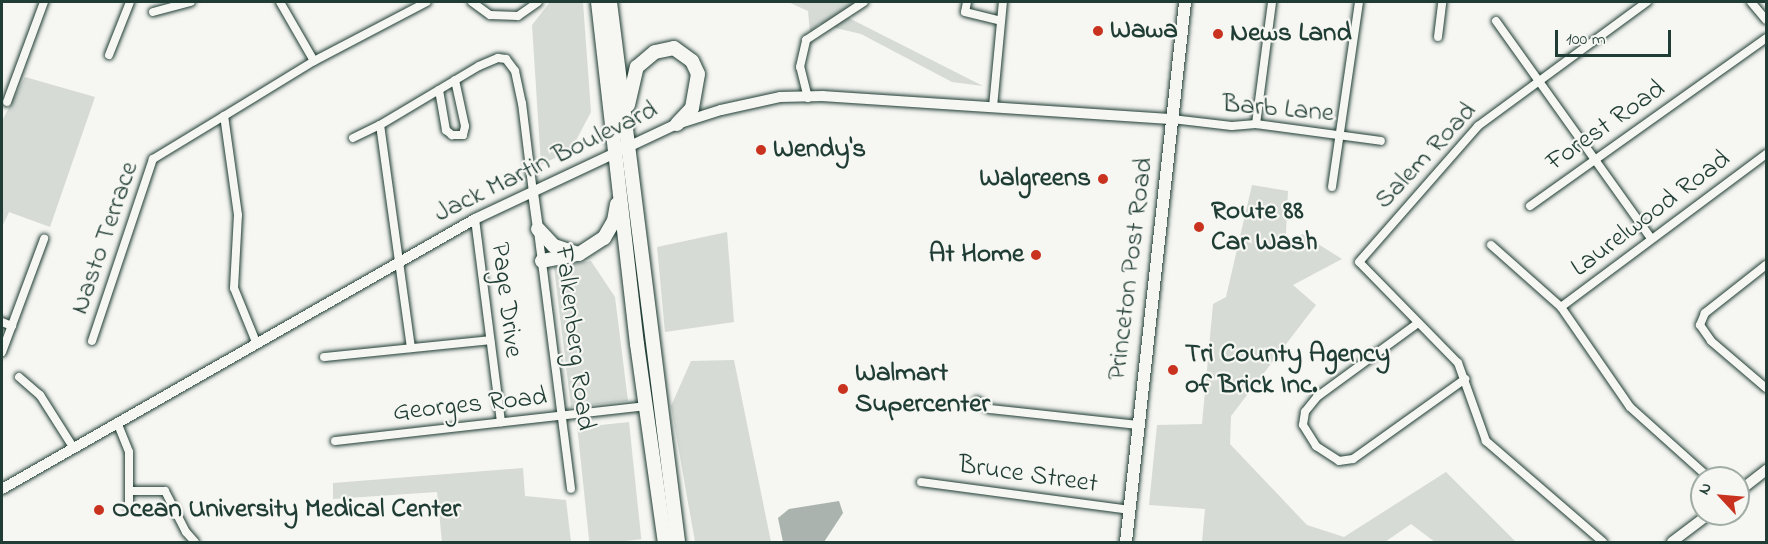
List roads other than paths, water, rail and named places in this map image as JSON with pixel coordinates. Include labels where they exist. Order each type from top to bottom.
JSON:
[{"type":"highway","points":[[598,2],[645,406],[664,543]]},
{"type":"highway","points":[[610,2],[631,145],[678,543]]},
{"type":"highway","points":[[627,116],[638,67],[655,52],[674,48],[692,61],[698,74],[692,108],[677,124]]},
{"type":"highway","points":[[542,261],[579,254],[604,238],[614,221],[620,187]]},
{"type":"highway","points":[[538,229],[554,246],[579,254]]},
{"type":"main road","name":"Princeton Post Road","points":[[1126,543],[1185,2]]},
{"type":"street","points":[[7,102],[44,2]]},
{"type":"street","points":[[109,55],[130,2]]},
{"type":"street","points":[[153,12],[191,2]]},
{"type":"street","points":[[280,2],[314,61]]},
{"type":"street","name":"Nasto Terrace","points":[[92,341],[153,159],[314,61],[427,2]]},
{"type":"street","points":[[472,2],[479,10],[490,15],[518,16],[538,2]]},
{"type":"street","points":[[808,98],[800,67],[806,40],[824,24],[864,2]]},
{"type":"street","points":[[967,2],[965,12],[998,20]]},
{"type":"street","points":[[993,107],[998,20],[1002,2]]},
{"type":"street","points":[[1256,124],[1272,2]]},
{"type":"street","points":[[1332,187],[1359,2]]},
{"type":"street","points":[[1438,37],[1442,2]]},
{"type":"street","name":"Salem Road","points":[[1418,322],[1359,262],[1472,132],[1647,2]]},
{"type":"street","points":[[1751,2],[1767,20]]},
{"type":"street","points":[[1496,21],[1652,238]]},
{"type":"street","name":"Forest Road","points":[[1530,206],[1767,38]]},
{"type":"street","points":[[353,138],[498,58],[511,62],[522,103],[533,193]]},
{"type":"street","points":[[438,90],[446,130],[452,135],[463,135],[465,126],[455,80]]},
{"type":"street","name":"Jack Martin Boulevard","points":[[2,489],[475,219],[677,124],[744,104],[808,98],[1172,119]]},
{"type":"street","points":[[224,116],[238,215],[234,288],[256,342]]},
{"type":"street","name":"Barb Lane","points":[[1172,119],[1232,126],[1256,124],[1381,141]]},
{"type":"street","points":[[380,125],[411,348]]},
{"type":"street","name":"Laurelwood Road","points":[[1561,307],[1767,154]]},
{"type":"street","name":"Falkenberg Road","points":[[533,193],[571,489]]},
{"type":"street","name":"Page Drive","points":[[475,219],[501,422]]},
{"type":"street","points":[[2,352],[44,239]]},
{"type":"street","points":[[1491,245],[1561,307],[1630,407],[1696,466]]},
{"type":"street","points":[[1767,265],[1705,313],[1700,325],[1712,341],[1767,388]]},
{"type":"street","points":[[2,322],[12,326]]},
{"type":"street","points":[[1465,379],[1353,459],[1339,461],[1316,446],[1303,425],[1305,412],[1317,397],[1418,322],[1451,354],[1465,379],[1486,441],[1603,543]]},
{"type":"street","points":[[324,357],[490,340]]},
{"type":"street","points":[[19,377],[40,395],[73,447]]},
{"type":"street","points":[[977,401],[990,409],[1138,425]]},
{"type":"street","name":"Georges Road","points":[[335,441],[645,406]]},
{"type":"street","points":[[117,422],[129,452],[129,506]]},
{"type":"street","points":[[1750,483],[1767,470]]},
{"type":"street","name":"Bruce Street","points":[[921,482],[1130,510]]},
{"type":"street","points":[[129,491],[165,491],[186,532],[195,543]]},
{"type":"street","points":[[1672,543],[1694,526]]},
{"type":"place","name":"Wawa","points":[[1098,31]]},
{"type":"place","name":"News Land","points":[[1218,34]]},
{"type":"place","name":"Wendy's","points":[[761,150]]},
{"type":"place","name":"Walgreens","points":[[1103,179]]},
{"type":"place","name":"Route 88 Car Wash","points":[[1199,227]]},
{"type":"place","name":"At Home","points":[[1036,255]]},
{"type":"place","name":"Tri County Agency of Brick Inc.","points":[[1173,370]]},
{"type":"place","name":"Walmart Supercenter","points":[[843,389]]},
{"type":"place","name":"Ocean University Medical Center","points":[[99,510]]}]
